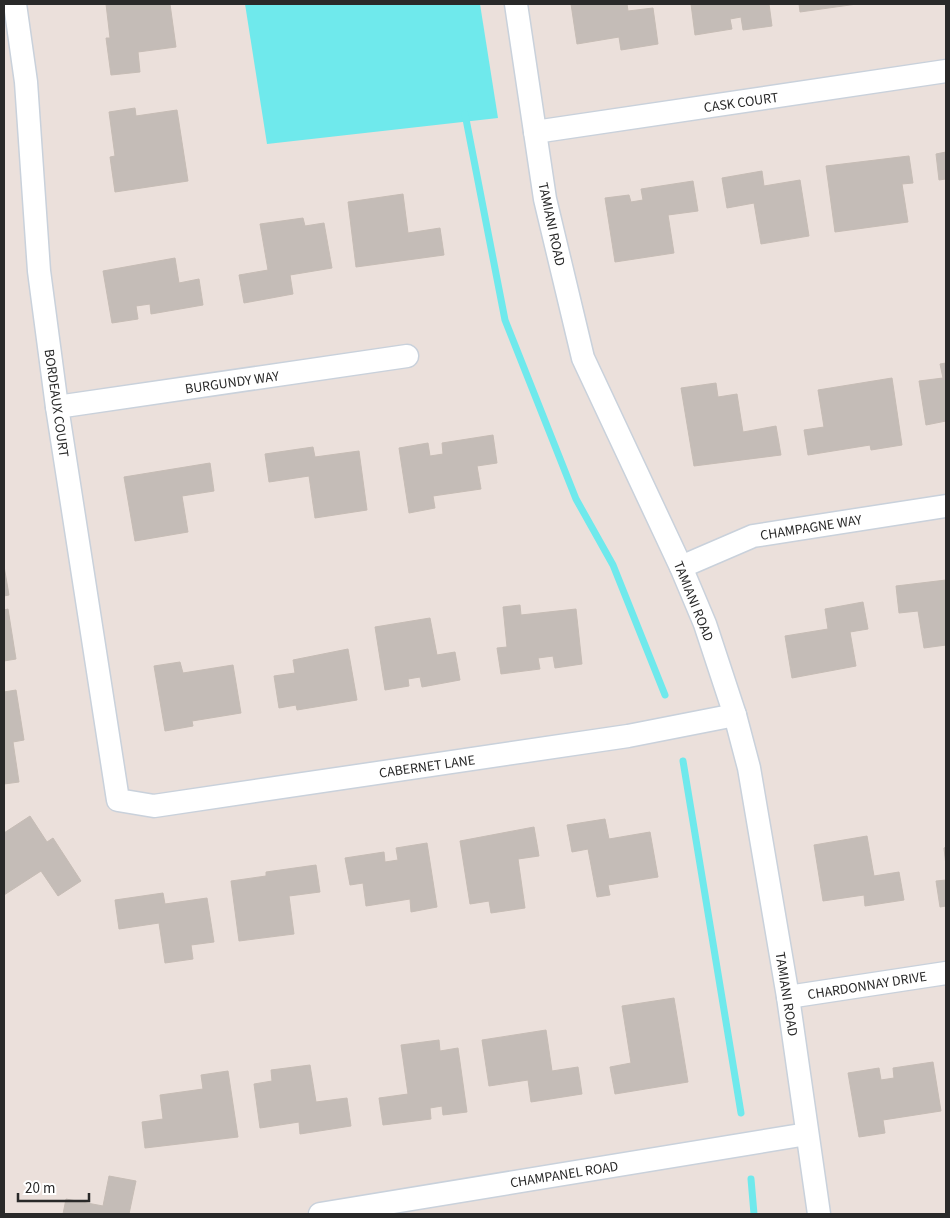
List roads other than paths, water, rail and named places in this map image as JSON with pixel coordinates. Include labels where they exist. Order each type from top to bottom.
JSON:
[{"type":"street","name":"BORDEAUX COURT","points":[[15,4],[26,82],[39,271],[57,407],[118,800]]},
{"type":"street","name":"TAMIANI ROAD","points":[[516,4],[545,199],[583,358],[682,568],[705,624],[735,715],[749,768],[788,997],[819,1214]]},
{"type":"street","name":"CASK COURT","points":[[535,132],[946,71]]},
{"type":"street","name":"BURGUNDY WAY","points":[[57,407],[408,356]]},
{"type":"street","name":"CHAMPAGNE WAY","points":[[682,568],[753,536],[946,506]]},
{"type":"street","name":"CABERNET LANE","points":[[118,800],[154,806],[628,736],[735,715]]},
{"type":"street","name":"CHARDONNAY DRIVE","points":[[788,997],[946,973]]},
{"type":"street","name":"CHAMPANEL ROAD","points":[[320,1214],[807,1134]]},
{"type":"water","points":[[245,4],[480,4],[498,118],[267,144]]},
{"type":"waterway","points":[[465,114],[505,320],[576,499],[613,565],[665,695]]},
{"type":"waterway","points":[[683,761],[741,1113]]},
{"type":"waterway","points":[[751,1179],[754,1214]]}]
